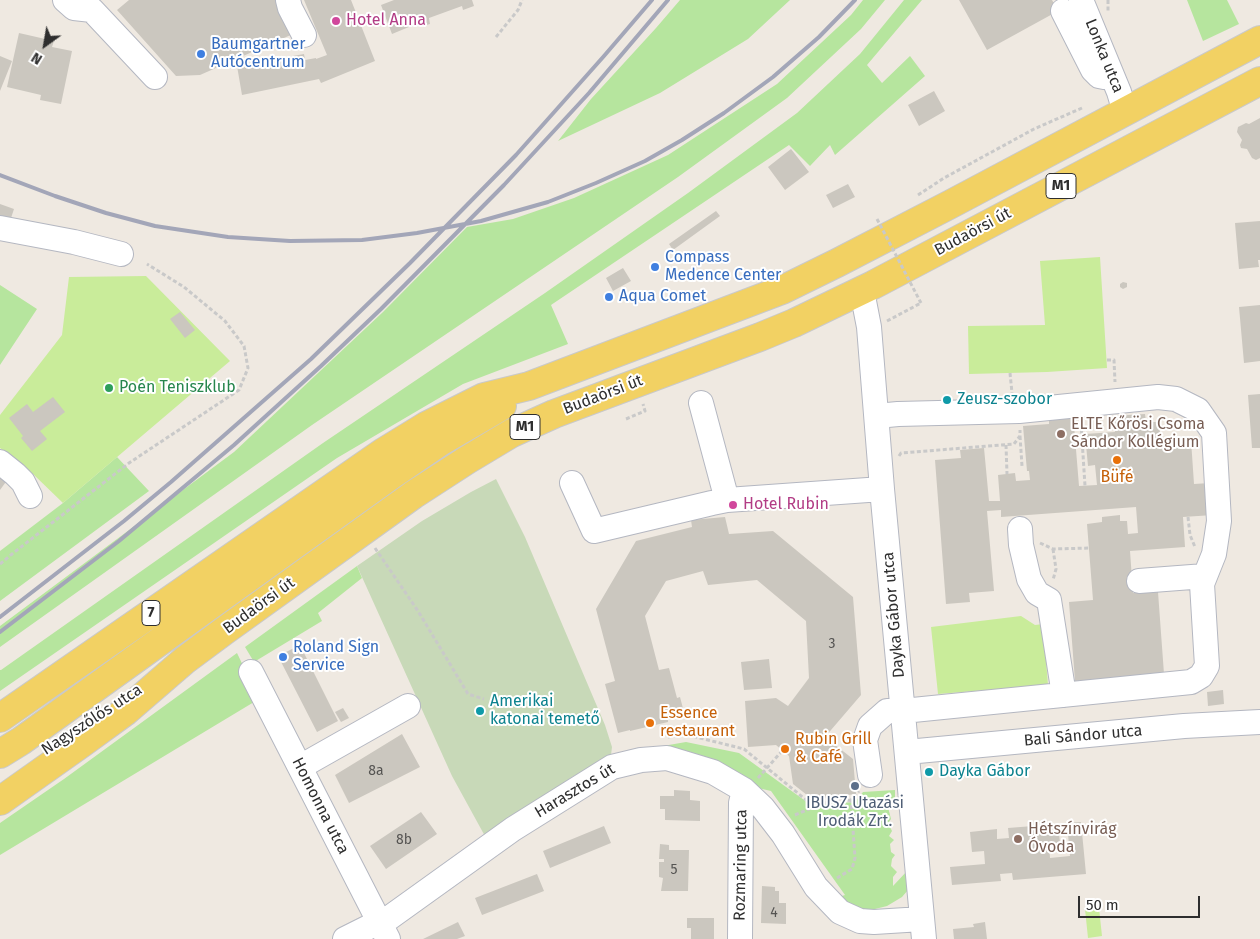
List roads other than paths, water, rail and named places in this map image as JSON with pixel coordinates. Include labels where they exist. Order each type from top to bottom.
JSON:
[{"type":"main road","name":"Budaörsi út","points":[[0,718],[382,453],[426,426],[484,397],[529,386],[782,290],[837,264],[1260,40]]},
{"type":"main road","name":"Budaörsi út","points":[[0,801],[126,711],[185,660],[413,495],[512,434],[554,414],[785,326],[862,291],[1260,81]]},
{"type":"main road","name":"Budaörsi út","points":[[0,754],[21,741],[393,474],[440,442],[499,408],[529,386]]},
{"type":"main road","name":"Nagyszőlős utca","points":[[0,780],[185,660]]},
{"type":"street","points":[[288,0],[290,8],[304,35]]},
{"type":"street","points":[[68,1],[74,8],[92,10],[155,77]]},
{"type":"street","name":"Lonka utca","points":[[1072,6],[1113,79],[1125,112]]},
{"type":"street","points":[[0,228],[74,242],[121,254]]},
{"type":"street","name":"Dayka Gábor utca","points":[[862,291],[869,327],[882,489],[923,929]]},
{"type":"street","points":[[866,780],[865,740],[870,726],[887,711],[903,711],[1191,682],[1201,676],[1207,666],[1202,584],[1214,554],[1219,521],[1214,433],[1198,410],[1176,399],[1158,397],[1019,411],[876,416]]},
{"type":"street","points":[[701,403],[727,500]]},
{"type":"street","points":[[0,462],[23,482],[30,496]]},
{"type":"street","points":[[572,483],[594,531],[727,500],[882,489]]},
{"type":"street","points":[[1020,530],[1021,545],[1030,579],[1037,592],[1049,600],[1064,695]]},
{"type":"street","points":[[1139,581],[1205,576]]},
{"type":"street","name":"Homonna utca","points":[[251,672],[384,931]]},
{"type":"street","points":[[300,767],[408,706]]},
{"type":"street","name":"Bali Sándor utca","points":[[907,752],[1184,726],[1260,722]]},
{"type":"street","name":"Harasztos út","points":[[345,939],[384,931],[389,918],[513,829],[612,767],[641,760],[667,758],[713,772],[744,790],[763,808],[783,834],[816,887],[840,912],[860,921],[923,929]]},
{"type":"street","name":"Rozmaring utca","points":[[740,939],[741,803],[744,790]]},
{"type":"railway","points":[[0,617],[124,521],[311,359],[410,263],[516,155],[652,0]]},
{"type":"railway","points":[[0,632],[119,541],[234,445],[321,366],[381,309],[504,185],[589,93],[668,0]]},
{"type":"railway","points":[[0,175],[106,213],[155,226],[228,237],[290,241],[362,240],[417,233],[481,221],[548,202],[596,183],[645,161],[682,140],[724,113],[773,77],[819,37],[855,0]]},
{"type":"place","name":"Hotel Anna","points":[[336,21]]},
{"type":"place","name":"Baumgartner Autócentrum","points":[[201,54]]},
{"type":"place","name":"Compass Medence Center","points":[[655,267]]},
{"type":"place","name":"Aqua Comet","points":[[609,297]]},
{"type":"place","name":"Poén Teniszklub","points":[[109,388]]},
{"type":"place","name":"Zeusz-szobor","points":[[947,400]]},
{"type":"place","name":"ELTE Kőrösi Csoma Sándor Kollégium","points":[[1061,434]]},
{"type":"place","name":"Büfé","points":[[1117,460]]},
{"type":"place","name":"Hotel Rubin","points":[[733,505]]},
{"type":"place","name":"Roland Sign Service","points":[[283,657]]},
{"type":"place","name":"Amerikai katonai temető","points":[[480,711]]},
{"type":"place","name":"Essence restaurant","points":[[650,723]]},
{"type":"place","name":"Rubin Grill & Café","points":[[785,749]]},
{"type":"place","name":"Dayka Gábor","points":[[929,772]]},
{"type":"place","name":"IBUSZ Utazási Irodák Zrt.","points":[[855,786]]},
{"type":"place","name":"Hétszínvirág Óvoda","points":[[1018,839]]}]
